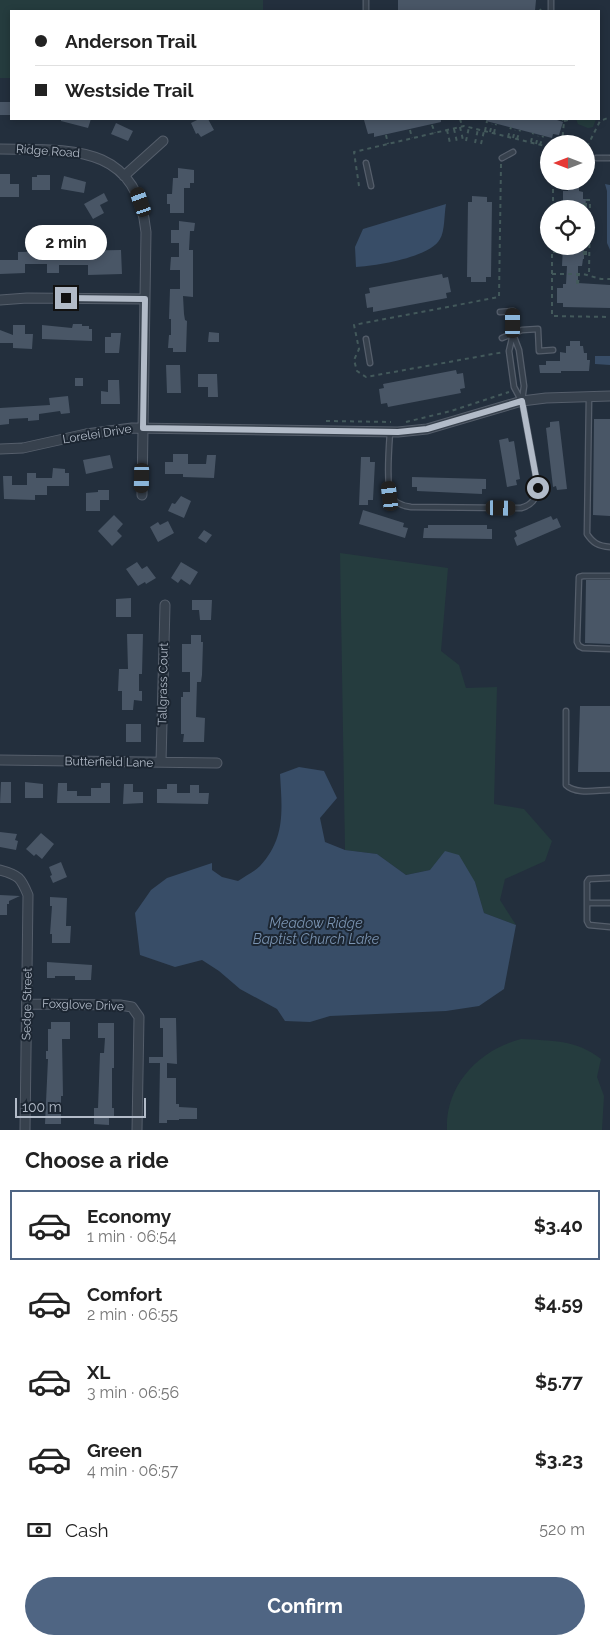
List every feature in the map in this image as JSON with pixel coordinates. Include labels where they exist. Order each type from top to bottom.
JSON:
[{"type":"street","points":[[124,176],[164,141]]},
{"type":"street","name":"Ridge Road","points":[[0,149],[64,150],[98,157],[114,167],[137,192],[144,213],[146,232],[142,495]]},
{"type":"street","points":[[0,300],[27,298],[145,299]]},
{"type":"street","name":"Lorelei Drive","points":[[0,450],[23,448],[110,430],[143,428],[390,432],[427,429],[522,401],[546,398],[610,396]]},
{"type":"street","name":"Tallgrass Court","points":[[161,762],[164,605]]},
{"type":"street","name":"Butterfield Lane","points":[[0,760],[217,763]]},
{"type":"street","name":"Sedge Street","points":[[0,870],[21,879],[28,895],[25,1130]]},
{"type":"street","name":"Foxglove Drive","points":[[28,1004],[120,1005],[132,1007],[140,1017],[137,1130]]},
{"type":"lane","points":[[502,158],[513,152]]},
{"type":"lane","points":[[596,158],[609,158]]},
{"type":"lane","points":[[366,163],[371,186]]},
{"type":"lane","points":[[500,312],[513,311],[513,334],[509,351],[514,387],[522,401]]},
{"type":"lane","points":[[502,338],[522,330],[538,329],[539,351],[552,350]]},
{"type":"lane","points":[[390,432],[390,496],[400,505],[411,508],[521,508],[533,502],[538,488],[522,401],[524,386],[519,350],[513,334]]},
{"type":"lane","points":[[366,340],[370,363]]},
{"type":"lane","points":[[589,397],[587,534],[592,542],[610,547]]},
{"type":"lane","points":[[610,576],[579,577],[577,642],[583,648],[610,649]]},
{"type":"lane","points":[[566,711],[566,785],[577,790],[610,790]]},
{"type":"lane","points":[[610,878],[588,879],[587,882],[587,921],[589,925],[610,927]]},
{"type":"lane","points":[[587,903],[610,903]]},
{"type":"path","points":[[593,135],[599,122],[610,117]]},
{"type":"path","points":[[460,120],[464,140],[469,127]]},
{"type":"path","points":[[562,135],[563,120]]},
{"type":"path","points":[[481,144],[487,122]]},
{"type":"path","points":[[490,132],[492,124]]},
{"type":"path","points":[[494,133],[496,124]]},
{"type":"path","points":[[432,125],[434,133]]},
{"type":"path","points":[[359,186],[354,152],[447,130],[469,127],[540,145]]},
{"type":"path","points":[[508,137],[511,127]]},
{"type":"path","points":[[454,129],[457,142]]},
{"type":"path","points":[[475,143],[478,129]]},
{"type":"path","points":[[410,130],[412,138]]},
{"type":"path","points":[[447,130],[450,143]]},
{"type":"path","points":[[513,138],[515,130]]},
{"type":"path","points":[[517,139],[520,130]]},
{"type":"path","points":[[531,142],[534,133]]},
{"type":"path","points":[[386,136],[388,144]]},
{"type":"path","points":[[536,144],[538,136]]},
{"type":"path","points":[[502,158],[499,297],[354,325],[359,349],[354,360],[357,371],[366,377],[509,351]]},
{"type":"path","points":[[552,255],[552,316],[610,317]]},
{"type":"path","points":[[589,255],[589,276]]},
{"type":"path","points":[[552,274],[578,274],[610,279]]},
{"type":"path","points":[[578,274],[578,284]]},
{"type":"path","points":[[597,284],[598,278]]},
{"type":"path","points":[[604,279],[606,284]]},
{"type":"path","points":[[602,284],[604,279]]},
{"type":"path","points":[[400,422],[443,414],[511,392]]},
{"type":"path","points":[[318,421],[393,422]]},
{"type":"green space","points":[[0,0],[263,0],[263,10],[10,10],[10,78],[0,78]]},
{"type":"green space","points":[[576,120],[596,120],[593,127],[588,128],[578,124]]},
{"type":"green space","points":[[340,553],[448,568],[441,651],[459,665],[466,688],[497,687],[494,804],[524,809],[552,841],[545,861],[505,879],[500,900],[516,925],[484,913],[475,882],[430,870],[406,875],[377,854],[345,850]]},
{"type":"green space","points":[[521,1039],[573,1044],[592,1052],[601,1059],[597,1077],[604,1096],[602,1130],[447,1130],[448,1114],[458,1084],[479,1061],[491,1052]]},
{"type":"water","points":[[605,184],[610,185],[610,250],[607,243],[607,191]]},
{"type":"water","points":[[446,204],[443,232],[435,245],[415,256],[376,265],[356,267],[355,247],[363,229]]},
{"type":"water","points":[[595,356],[610,356],[610,365],[595,364]]},
{"type":"water","name":"Meadow Ridge Baptist Church Lake","points":[[299,767],[324,771],[337,798],[320,818],[325,842],[345,850],[377,854],[406,875],[430,870],[445,851],[459,855],[475,882],[484,913],[516,925],[504,989],[479,1006],[446,1011],[330,1016],[310,1022],[285,1021],[277,1009],[240,989],[219,971],[202,960],[175,967],[140,955],[135,913],[151,890],[167,878],[212,863],[212,870],[222,877],[238,881],[260,866],[274,845],[278,834],[281,811],[280,774]]},
{"type":"building","points":[[398,0],[536,0],[535,10],[398,10]]},
{"type":"building","points":[[0,102],[10,102],[10,115],[0,115]]},
{"type":"building","points":[[61,120],[91,120],[88,128]]},
{"type":"building","points":[[197,120],[209,120],[214,130],[201,137],[198,133],[196,134],[191,123]]},
{"type":"building","points":[[364,120],[441,120],[441,122],[374,137],[374,133],[368,134]]},
{"type":"building","points":[[557,120],[563,122],[559,135],[540,135],[486,121]]},
{"type":"building","points":[[116,123],[133,131],[128,141],[111,134]]},
{"type":"building","points":[[178,168],[194,170],[194,183],[190,183],[190,188],[184,188],[184,213],[170,213],[170,204],[167,204],[167,194],[172,194],[173,178],[178,178]]},
{"type":"building","points":[[0,174],[10,174],[10,184],[19,184],[19,197],[0,197]]},
{"type":"building","points":[[37,175],[50,175],[50,190],[32,190],[32,177],[37,177]]},
{"type":"building","points":[[64,176],[86,182],[84,193],[61,189]]},
{"type":"building","points":[[579,190],[583,192],[583,199],[586,200],[563,200],[563,191]]},
{"type":"building","points":[[104,193],[108,201],[100,205],[104,213],[93,219],[84,204]]},
{"type":"building","points":[[472,196],[487,197],[487,202],[492,202],[491,277],[486,277],[486,282],[471,282],[471,277],[467,277],[468,202],[472,202]]},
{"type":"building","points":[[179,221],[195,223],[194,231],[190,231],[189,250],[193,250],[193,297],[183,296],[184,314],[187,321],[186,352],[173,352],[173,348],[168,348],[169,335],[171,335],[171,319],[169,319],[170,289],[180,289],[180,270],[170,270],[171,257],[179,257],[179,243],[171,243],[171,230],[179,230]]},
{"type":"building","points":[[121,250],[122,274],[88,275],[88,265],[59,265],[59,273],[47,273],[47,264],[25,264],[25,273],[0,274],[0,260],[18,260],[18,252]]},
{"type":"building","points":[[563,255],[584,255],[582,266],[578,266],[578,283],[610,285],[610,308],[563,307],[563,303],[557,303],[557,288],[563,288],[563,284],[566,284],[567,266],[562,266]]},
{"type":"building","points":[[442,274],[443,278],[448,277],[451,292],[446,293],[447,298],[373,312],[373,307],[367,308],[365,294],[370,293],[369,288]]},
{"type":"building","points":[[73,324],[89,326],[89,329],[92,329],[92,341],[42,339],[42,325],[72,328]]},
{"type":"building","points":[[13,325],[25,325],[25,334],[33,334],[32,349],[13,348],[13,343],[0,343],[0,330],[13,335]]},
{"type":"building","points":[[209,332],[219,333],[219,342],[208,342]]},
{"type":"building","points":[[111,333],[121,333],[119,353],[105,353],[105,337],[111,337]]},
{"type":"building","points":[[570,341],[580,341],[580,346],[583,346],[584,353],[587,353],[587,360],[590,360],[589,371],[540,373],[539,365],[546,365],[546,361],[560,361],[560,352],[566,353],[566,346],[570,346]]},
{"type":"building","points":[[166,365],[180,365],[181,393],[167,393]]},
{"type":"building","points":[[456,370],[457,374],[463,373],[465,388],[460,389],[461,393],[388,407],[387,403],[381,404],[379,389],[384,388],[383,384]]},
{"type":"building","points":[[198,374],[217,374],[218,397],[208,397],[208,387],[198,387]]},
{"type":"building","points":[[75,378],[83,378],[83,386],[75,386]]},
{"type":"building","points":[[108,380],[119,380],[120,404],[101,404],[101,391],[108,392]]},
{"type":"building","points":[[68,396],[70,413],[61,414],[60,411],[39,414],[39,420],[28,421],[28,418],[9,419],[9,424],[0,425],[0,408],[50,405],[49,398]]},
{"type":"building","points":[[594,419],[610,419],[610,516],[593,515]]},
{"type":"building","points":[[559,421],[567,489],[557,490],[556,486],[553,487],[546,428],[550,427],[550,422]]},
{"type":"building","points":[[508,438],[509,442],[514,441],[520,479],[516,480],[517,485],[507,487],[499,440]]},
{"type":"building","points":[[173,454],[188,454],[188,464],[206,464],[207,455],[216,455],[214,478],[183,477],[183,474],[165,474],[165,462],[173,462]]},
{"type":"building","points":[[110,455],[113,468],[86,474],[83,460]]},
{"type":"building","points":[[361,457],[370,457],[370,462],[375,462],[373,500],[368,500],[368,505],[359,505]]},
{"type":"building","points":[[53,468],[65,469],[65,473],[69,473],[69,486],[47,486],[47,495],[35,495],[35,500],[4,499],[3,476],[12,476],[12,485],[27,485],[27,473],[36,473],[36,478],[52,478]]},
{"type":"building","points":[[412,477],[486,479],[486,489],[482,489],[482,494],[417,491],[417,487],[412,487]]},
{"type":"building","points":[[98,490],[109,490],[109,500],[100,500],[100,511],[86,511],[86,493],[98,492]]},
{"type":"building","points":[[181,496],[191,501],[184,518],[168,511],[172,503],[175,504]]},
{"type":"building","points":[[363,510],[404,523],[403,527],[408,528],[405,538],[359,524]]},
{"type":"building","points":[[114,515],[123,524],[117,531],[122,536],[112,546],[98,531]]},
{"type":"building","points":[[551,516],[553,520],[557,518],[561,527],[517,546],[514,538],[517,536],[515,531]]},
{"type":"building","points":[[168,521],[174,533],[158,542],[150,527],[158,522],[160,525]]},
{"type":"building","points":[[428,525],[487,525],[487,529],[492,529],[492,539],[423,538],[424,528],[428,528]]},
{"type":"building","points":[[204,530],[212,535],[206,543],[198,538]]},
{"type":"building","points":[[137,562],[142,569],[147,566],[156,578],[138,586],[126,569]]},
{"type":"building","points":[[181,562],[198,572],[190,585],[181,579],[178,583],[171,578]]},
{"type":"building","points":[[586,580],[610,580],[610,644],[585,643]]},
{"type":"building","points":[[131,598],[131,617],[116,617],[116,599]]},
{"type":"building","points":[[192,600],[212,600],[211,620],[200,620],[199,610],[192,610]]},
{"type":"building","points":[[127,634],[143,634],[142,674],[139,674],[139,691],[142,691],[142,701],[134,700],[133,710],[122,710],[122,691],[118,691],[119,669],[128,669]]},
{"type":"building","points":[[191,635],[201,635],[201,642],[203,642],[201,682],[197,682],[196,717],[205,718],[204,742],[183,742],[184,734],[181,734],[181,697],[183,697],[183,692],[190,692],[190,672],[182,672],[182,644],[191,644]]},
{"type":"building","points":[[580,706],[610,706],[610,772],[578,772]]},
{"type":"building","points":[[126,724],[141,724],[141,742],[126,742]]},
{"type":"building","points":[[1,782],[11,782],[11,803],[0,803]]},
{"type":"building","points":[[25,782],[43,784],[43,798],[25,798]]},
{"type":"building","points":[[58,783],[67,783],[67,791],[77,791],[77,796],[91,796],[91,788],[101,788],[101,783],[110,783],[110,803],[57,803]]},
{"type":"building","points":[[124,784],[133,784],[133,792],[143,792],[143,803],[123,804]]},
{"type":"building","points":[[167,784],[177,784],[177,793],[190,793],[190,785],[199,785],[199,793],[209,793],[208,804],[157,803],[157,789],[167,789]]},
{"type":"building","points":[[0,832],[17,834],[15,840],[18,841],[16,850],[0,847]]},
{"type":"building","points":[[41,833],[54,844],[42,859],[36,854],[34,856],[26,849]]},
{"type":"building","points":[[61,862],[67,877],[53,883],[49,867]]},
{"type":"building","points":[[0,895],[20,896],[9,901],[9,904],[7,904],[7,915],[0,915]]},
{"type":"building","points":[[50,897],[67,898],[66,926],[71,926],[70,943],[52,943],[52,934],[50,934],[52,906],[50,906]]},
{"type":"building","points":[[47,962],[92,965],[91,980],[75,980],[75,976],[47,978]]},
{"type":"building","points":[[160,1018],[176,1018],[177,1064],[167,1063],[167,1078],[176,1078],[176,1104],[179,1104],[179,1107],[197,1108],[197,1119],[167,1120],[167,1123],[159,1123],[160,1063],[149,1063],[149,1057],[163,1057],[163,1028],[160,1028]]},
{"type":"building","points":[[51,1022],[70,1022],[70,1039],[62,1039],[63,1096],[61,1096],[61,1124],[45,1124],[48,1059],[46,1059],[46,1051],[48,1051],[48,1029],[51,1029]]},
{"type":"building","points":[[98,1023],[114,1023],[112,1108],[114,1108],[114,1117],[109,1117],[109,1125],[94,1124],[94,1108],[98,1108],[100,1053],[104,1053],[105,1038],[98,1038]]},
{"type":"route","points":[[66,298],[145,299],[143,428],[398,432],[427,429],[522,401],[538,488]]}]
